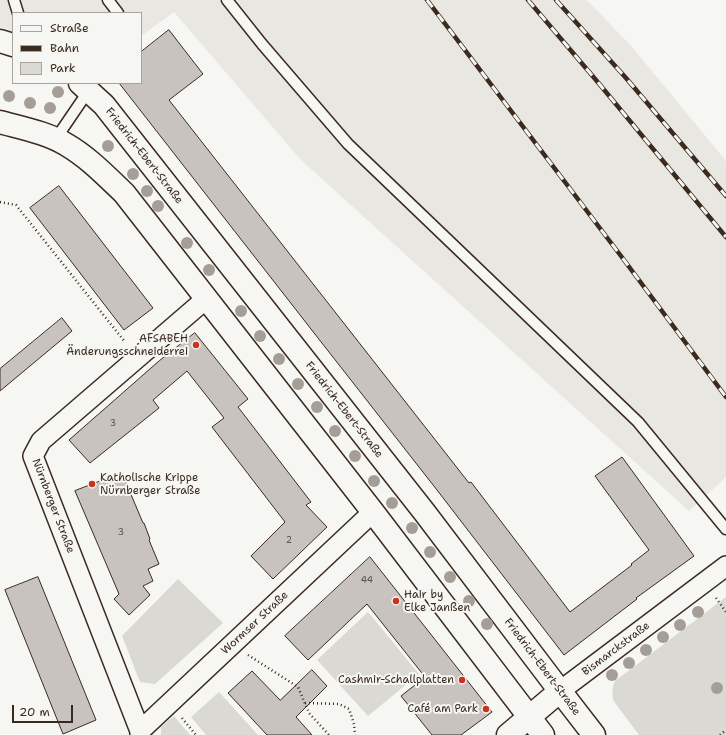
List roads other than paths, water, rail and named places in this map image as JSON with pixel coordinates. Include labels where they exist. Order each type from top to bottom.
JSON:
[{"type":"main road","points":[[0,40],[12,45]]},
{"type":"main road","name":"Friedrich-Ebert-Straße","points":[[83,85],[104,105],[420,507],[594,735]]},
{"type":"main road","points":[[0,122],[37,132],[66,145],[90,161],[124,193],[374,512],[543,735]]},
{"type":"main road","name":"Bismarckstraße","points":[[508,735],[560,691]]},
{"type":"street","name":"Nürnberger Straße","points":[[140,733],[33,456],[41,441],[207,298]]},
{"type":"street","name":"Wormser Straße","points":[[140,733],[374,512]]},
{"type":"street","name":"Bismarckstraße","points":[[560,691],[726,566]]},
{"type":"lane","points":[[14,0],[18,12]]},
{"type":"lane","points":[[108,0],[117,12]]},
{"type":"lane","points":[[227,0],[262,44],[348,144],[638,422],[726,529]]},
{"type":"lane","name":"Friedrich-Ebert-Straße","points":[[55,140],[83,85]]},
{"type":"railway","points":[[427,0],[726,397]]},
{"type":"railway","points":[[528,0],[726,237]]},
{"type":"railway","points":[[556,0],[626,78],[726,196]]},
{"type":"place","name":"AFSABEH Änderungsschneiderrei","points":[[196,345]]},
{"type":"place","name":"Katholische Krippe Nürnberger Straße","points":[[92,484]]},
{"type":"place","name":"Hair by Elke Janßen","points":[[396,601]]},
{"type":"place","name":"Cashmir-Schallplatten","points":[[462,680]]},
{"type":"place","name":"Café am Park","points":[[486,709]]}]
